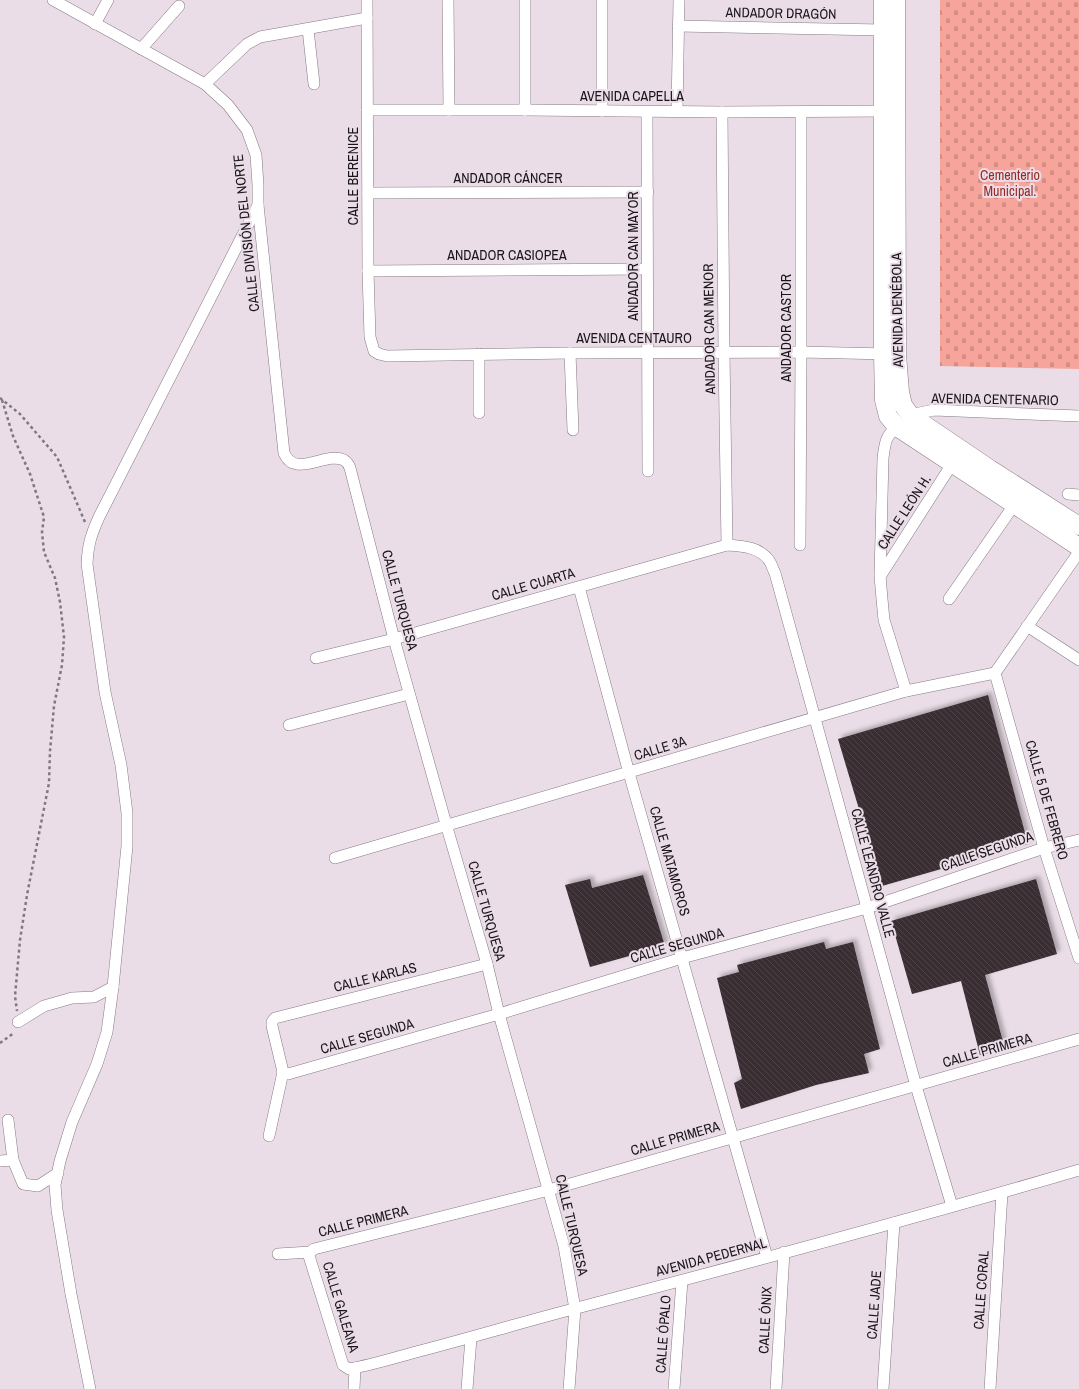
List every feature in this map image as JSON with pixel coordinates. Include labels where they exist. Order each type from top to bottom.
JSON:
[{"type":"main road","name":"AVENIDA DENÉBOLA","points":[[884,0],[883,30],[890,111]]},
{"type":"main road","name":"AVENIDA DENÉBOLA","points":[[896,0],[890,111],[890,354],[884,400],[888,416],[897,427],[1079,547]]},
{"type":"main road","name":"AVENIDA DENÉBOLA","points":[[890,354],[903,405],[910,415],[990,469],[1079,526]]},
{"type":"street","name":"CALLE DIVISIÓN DEL NORTE","points":[[53,0],[205,84],[228,105],[247,130],[256,155],[258,205],[282,444],[286,459],[291,462],[300,464],[332,459]]},
{"type":"street","points":[[95,24],[108,0]]},
{"type":"street","name":"CALLE BERENICE","points":[[367,0],[368,271],[370,337],[374,351]]},
{"type":"street","points":[[448,0],[449,110]]},
{"type":"street","points":[[524,0],[525,110]]},
{"type":"street","points":[[602,0],[602,112]]},
{"type":"street","points":[[677,111],[679,0]]},
{"type":"street","points":[[141,49],[179,6]]},
{"type":"street","points":[[205,84],[247,44],[260,37],[367,18]]},
{"type":"street","name":"ANDADOR DRAGÓN","points":[[678,26],[883,30]]},
{"type":"street","points":[[308,29],[314,84]]},
{"type":"street","name":"AVENIDA CAPELLA","points":[[367,110],[525,110],[602,112],[890,111]]},
{"type":"street","name":"ANDADOR CAN MAYOR","points":[[646,112],[648,192],[648,471]]},
{"type":"street","name":"ANDADOR CAN MENOR","points":[[722,112],[727,545]]},
{"type":"street","name":"ANDADOR CASTOR","points":[[800,545],[802,352],[801,112]]},
{"type":"street","name":"ANDADOR CÁNCER","points":[[368,194],[648,192]]},
{"type":"street","points":[[90,1389],[71,1294],[57,1210],[56,1185],[72,1122],[97,1064],[107,1032],[127,846],[127,813],[121,765],[105,692],[96,633],[87,564],[87,548],[98,517],[258,205]]},
{"type":"street","name":"ANDADOR CASIOPEA","points":[[368,271],[647,269]]},
{"type":"street","name":"AVENIDA CENTAURO","points":[[374,351],[387,356],[570,353],[802,352],[890,354]]},
{"type":"street","points":[[570,353],[572,430]]},
{"type":"street","points":[[479,413],[480,354]]},
{"type":"street","name":"AVENIDA CENTENARIO","points":[[910,415],[934,410],[1079,416]]},
{"type":"street","points":[[897,427],[890,432],[885,443],[883,458],[880,576],[884,620],[906,691]]},
{"type":"street","name":"CALLE TURQUESA","points":[[332,459],[344,460],[350,468],[409,694],[487,964],[499,1014],[564,1246],[575,1309],[569,1389]]},
{"type":"street","name":"CALLE LEÓN H.","points":[[880,576],[952,464]]},
{"type":"street","points":[[949,599],[1014,505]]},
{"type":"street","name":"CALLE CUARTA","points":[[316,658],[394,639],[727,545],[745,546],[758,552]]},
{"type":"street","name":"CALLE LEANDRO VALLE","points":[[758,552],[769,560],[775,573],[916,1086],[952,1206]]},
{"type":"street","points":[[995,673],[1079,552]]},
{"type":"street","name":"CALLE MATAMOROS","points":[[579,587],[629,773],[767,1257]]},
{"type":"street","points":[[1028,626],[1079,660]]},
{"type":"street","name":"CALLE 3A","points":[[335,858],[446,824],[629,773],[906,691],[995,673]]},
{"type":"street","name":"CALLE 5 DE FEBRERO","points":[[995,673],[1044,848],[1079,958]]},
{"type":"street","points":[[289,725],[409,694]]},
{"type":"street","name":"CALLE SEGUNDA","points":[[283,1072],[288,1074],[499,1014],[682,958],[867,908],[1044,848],[1079,840]]},
{"type":"street","name":"CALLE KARLAS","points":[[283,1072],[272,1026],[272,1022],[275,1018],[487,964]]},
{"type":"street","points":[[18,1022],[44,1006],[72,998],[94,997],[113,987]]},
{"type":"street","name":"CALLE PRIMERA","points":[[278,1254],[310,1252],[314,1249],[549,1190],[1079,1039]]},
{"type":"street","points":[[269,1136],[283,1072]]},
{"type":"street","points":[[8,1120],[13,1160],[23,1184],[38,1186],[58,1173]]},
{"type":"street","points":[[0,1161],[13,1160]]},
{"type":"street","name":"AVENIDA PEDERNAL","points":[[352,1368],[471,1338],[682,1281],[1002,1193],[1079,1170]]},
{"type":"street","name":"CALLE CORAL","points":[[990,1389],[1002,1193]]},
{"type":"street","name":"CALLE JADE","points":[[883,1389],[894,1223]]},
{"type":"street","name":"CALLE GALEANA","points":[[310,1252],[309,1256],[343,1365],[352,1368],[354,1389]]},
{"type":"street","name":"CALLE ÓNIX","points":[[776,1389],[784,1252]]},
{"type":"street","name":"CALLE ÓPALO","points":[[674,1389],[682,1281]]},
{"type":"street","points":[[467,1389],[471,1338]]},
{"type":"path","points":[[1,399],[20,414],[57,457],[90,537]]},
{"type":"path","points":[[0,1043],[14,1032],[18,1022],[15,996],[20,940],[27,895],[49,784],[54,706],[62,665],[64,637],[60,602],[55,578],[44,552],[42,532],[44,517],[30,474],[14,436],[1,399]]},
{"type":"green space","name":"Cementerio Municipal.","points":[[940,0],[1079,0],[1079,369],[940,366]]},
{"type":"building","points":[[988,695],[1028,844],[882,886],[838,739]]},
{"type":"building","points":[[643,875],[665,946],[590,967],[565,885],[590,879],[592,888]]},
{"type":"building","points":[[1036,879],[1057,954],[985,975],[1005,1049],[980,1055],[961,981],[912,994],[891,921]]},
{"type":"building","points":[[824,942],[826,949],[853,942],[880,1049],[864,1054],[869,1073],[816,1085],[741,1109],[734,1083],[742,1079],[717,978],[739,972],[737,965]]}]
